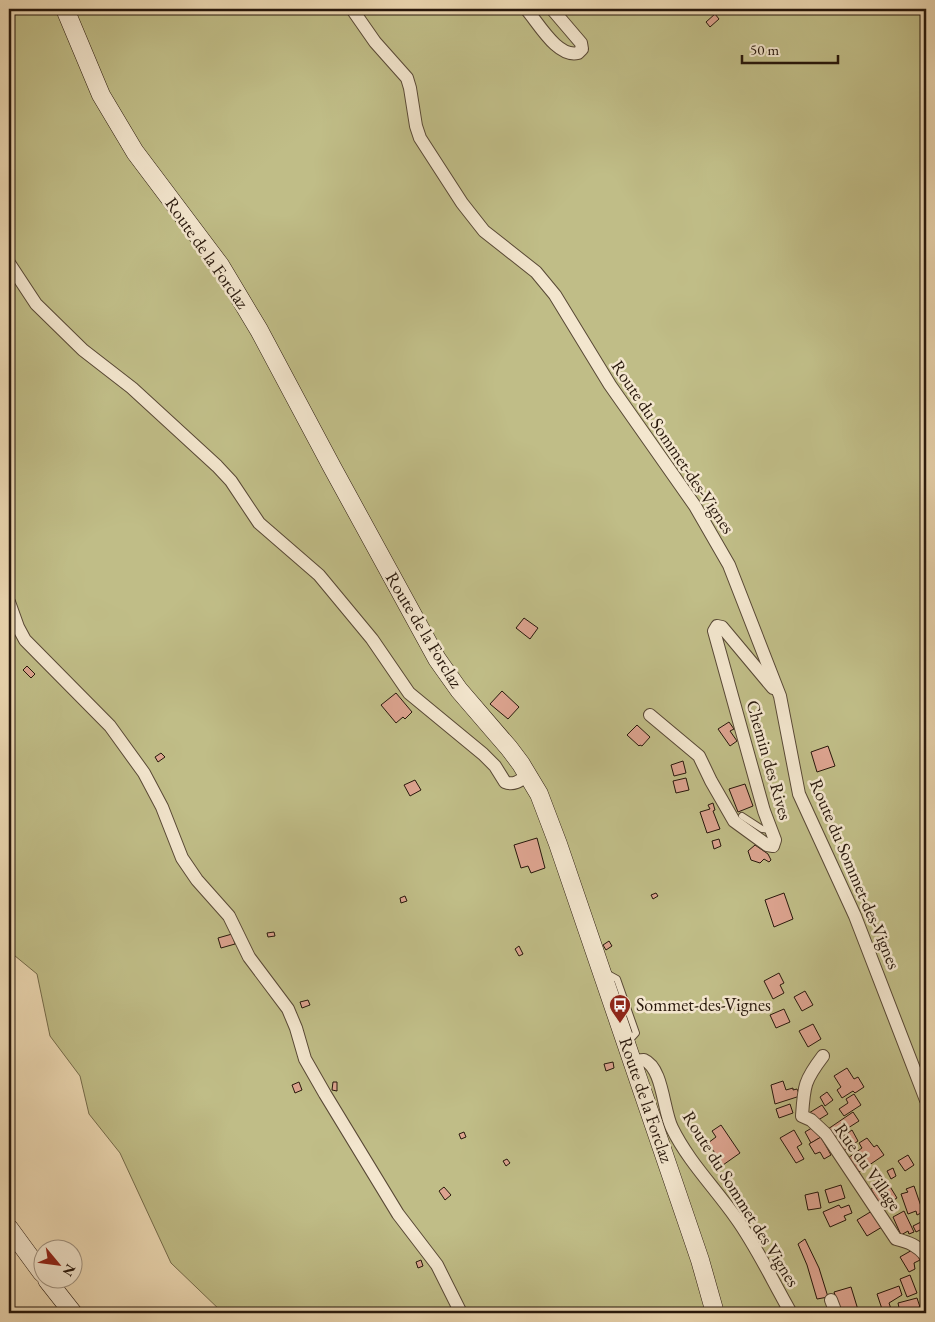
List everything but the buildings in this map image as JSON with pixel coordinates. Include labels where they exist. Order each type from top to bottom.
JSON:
[{"type":"main road","name":"Route de la Forclaz","points":[[65,9],[101,95],[135,152],[220,265],[259,330],[334,472],[437,659],[459,690],[509,748],[528,775],[538,794],[556,839],[633,1061],[700,1260],[715,1313]]},
{"type":"main road","points":[[9,1228],[32,1259]]},
{"type":"main road","points":[[55,1290],[73,1313]]},
{"type":"street","name":"Route du Sommet-des-Vignes","points":[[352,9],[380,48],[407,78],[420,138],[462,203],[484,231],[524,261],[546,283],[578,330],[610,385],[696,506],[729,566],[780,696],[799,794],[855,916],[926,1100]]},
{"type":"street","points":[[526,9],[542,30],[561,49],[573,54],[578,53],[582,48],[581,43],[552,9]]},
{"type":"street","points":[[9,263],[36,304],[83,350],[127,384],[221,470],[260,523],[319,575],[372,639],[409,693],[489,760],[505,782],[516,783],[528,775]]},
{"type":"street","points":[[9,602],[25,640],[110,726],[144,772],[162,807],[185,863],[202,886],[230,916],[249,958],[286,1004],[305,1058],[325,1094],[398,1214],[437,1265],[461,1313]]},
{"type":"street","name":"Chemin des Rives","points":[[650,715],[699,756],[711,782],[734,821],[770,846],[776,841],[764,811],[714,631],[717,626],[722,627],[780,696]]},
{"type":"street","name":"Rue du Village","points":[[823,1056],[812,1070],[804,1085],[802,1116],[811,1120],[826,1134],[896,1239],[910,1242],[926,1256]]},
{"type":"street","name":"Route du Sommet des Vignes","points":[[633,1061],[644,1060],[654,1067],[674,1133],[741,1226],[791,1313]]},
{"type":"street","points":[[832,1300],[836,1313]]},
{"type":"lane","points":[[742,816],[762,829],[770,830]]},
{"type":"shaded area","points":[[9,9],[926,9],[926,1313],[223,1313],[171,1263],[120,1153],[89,1114],[80,1076],[50,1036],[37,974],[9,951]]},
{"type":"place","name":"Sommet-des-Vignes","points":[[620,1024]]}]
